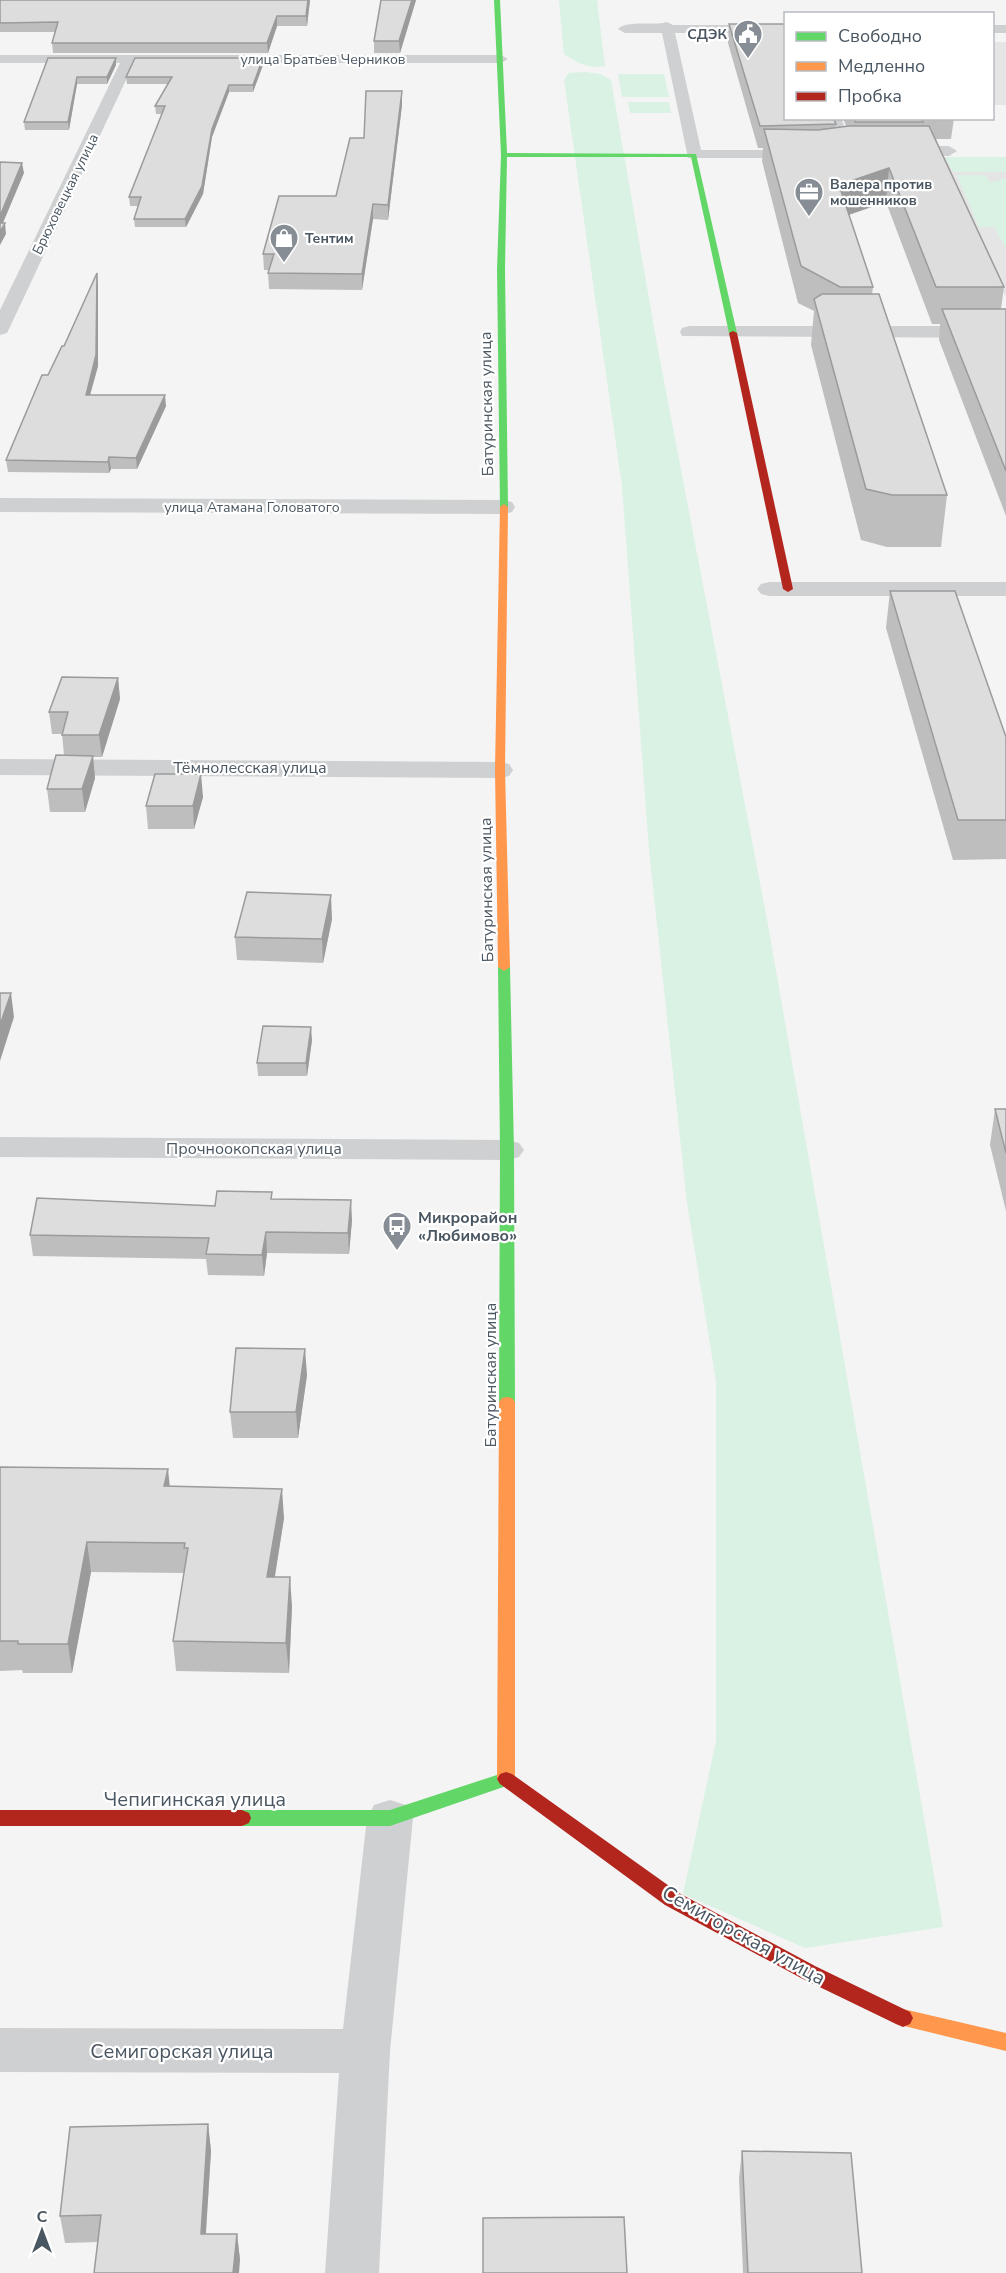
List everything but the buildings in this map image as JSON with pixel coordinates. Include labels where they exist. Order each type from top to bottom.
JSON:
[{"type":"street","name":"Батуринская улица","points":[[497,0],[504,155],[501,269],[504,507],[500,770],[507,1150],[506,1779]]},
{"type":"street","points":[[667,27],[734,332],[779,589],[1006,589]]},
{"type":"street","points":[[625,28],[784,28]]},
{"type":"street","name":"улица Братьев Черников","points":[[0,58],[501,59]]},
{"type":"street","name":"Брюховецкая улица","points":[[0,329],[129,58]]},
{"type":"street","points":[[504,155],[816,155],[852,151],[834,120]]},
{"type":"street","points":[[880,151],[949,151]]},
{"type":"street","points":[[689,332],[1006,332]]},
{"type":"street","name":"улица Атамана Головатого","points":[[0,505],[504,507]]},
{"type":"street","name":"Тёмнолесская улица","points":[[0,767],[500,770]]},
{"type":"street","name":"Прочноокопская улица","points":[[0,1147],[507,1150]]},
{"type":"street","name":"Чепигинская улица","points":[[0,1818],[390,1818],[506,1779]]},
{"type":"street","name":"Семигорская улица","points":[[506,1779],[672,1899],[808,1972],[903,2018],[1006,2042]]},
{"type":"street","points":[[352,2273],[365,2051],[390,1818]]},
{"type":"street","name":"Семигорская улица","points":[[0,2050],[365,2051]]},
{"type":"shaded area","points":[[994,42],[1006,42],[1006,105],[994,105]]},
{"type":"shaded area","points":[[943,157],[1006,157],[1006,298]]},
{"type":"green space","points":[[559,0],[597,0],[605,66],[593,67],[564,54]]},
{"type":"green space","points":[[569,73],[600,74],[611,80],[656,339],[768,925],[943,1927],[805,1948],[683,1894],[716,1741],[716,1381],[687,1203],[649,850],[622,486],[564,80]]},
{"type":"green space","points":[[618,74],[664,74],[669,97],[622,97]]},
{"type":"green space","points":[[628,102],[669,102],[671,113],[630,113]]},
{"type":"green space","points":[[945,157],[1006,157],[1006,172],[953,172]]},
{"type":"green space","points":[[957,175],[986,175],[990,183],[1006,178],[1006,249],[994,227],[979,227]]},
{"type":"traffic: fast","points":[[497,0],[504,155],[501,269],[504,507]]},
{"type":"traffic: fast","points":[[504,155],[694,155],[733,333]]},
{"type":"traffic: fast","points":[[504,967],[507,1402]]},
{"type":"traffic: fast","points":[[242,1818],[390,1818],[506,1779]]},
{"type":"traffic: slow","points":[[504,507],[500,770],[504,967]]},
{"type":"traffic: slow","points":[[506,1779],[507,1402]]},
{"type":"traffic: slow","points":[[903,2018],[1006,2042]]},
{"type":"traffic: jam","points":[[733,333],[788,589]]},
{"type":"traffic: jam","points":[[506,1779],[672,1899],[808,1972],[903,2018]]},
{"type":"traffic: jam","points":[[0,1818],[242,1818]]},
{"type":"place","name":"СДЭК","points":[[748,60]]},
{"type":"place","name":"Валера против мошенников","points":[[809,218]]},
{"type":"place","name":"Тентим","points":[[284,264]]},
{"type":"place","name":"Микрорайон «Любимово»","points":[[397,1252]]}]
